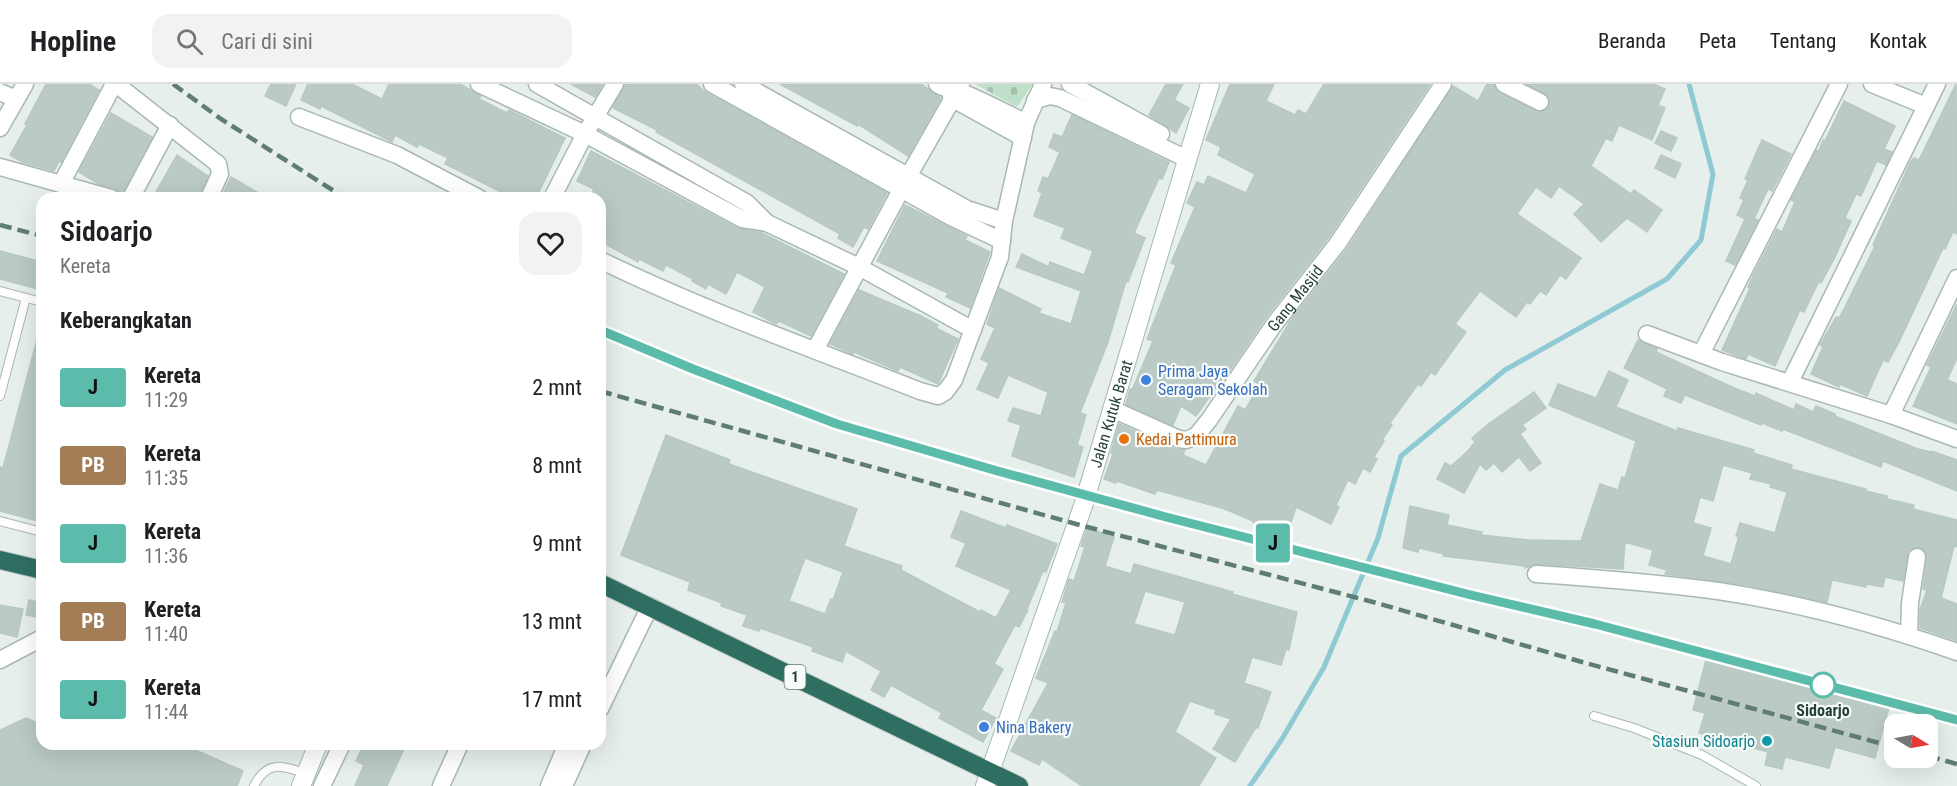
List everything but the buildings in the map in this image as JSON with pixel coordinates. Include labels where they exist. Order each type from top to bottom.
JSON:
[{"type":"highway","points":[[0,560],[36,569]]},
{"type":"highway","name":"1","points":[[606,586],[650,606],[987,779],[1019,786]]},
{"type":"street","points":[[0,128],[25,84]]},
{"type":"street","points":[[61,184],[115,84],[218,164],[220,174],[212,192]]},
{"type":"street","points":[[479,84],[585,134],[742,219],[767,223],[859,267],[973,330]]},
{"type":"street","points":[[537,84],[747,203],[767,223]]},
{"type":"street","points":[[555,192],[585,134],[615,84]]},
{"type":"street","points":[[712,84],[769,107],[905,182],[1004,221]]},
{"type":"street","points":[[743,84],[769,107]]},
{"type":"street","points":[[606,263],[648,283],[815,350],[938,396],[945,392],[954,380],[994,277],[1024,130],[1043,84]]},
{"type":"street","points":[[1070,84],[1188,153]]},
{"type":"street","name":"Jalan Kutuk Barat","points":[[987,779],[1083,506],[1210,84]]},
{"type":"street","name":"Gang Masjid","points":[[1112,409],[1179,439],[1186,440],[1196,436],[1273,326],[1338,243],[1443,84]]},
{"type":"street","points":[[1504,84],[1540,102]]},
{"type":"street","points":[[1701,354],[1839,84]]},
{"type":"street","points":[[1872,84],[1926,106]]},
{"type":"street","points":[[1790,382],[1937,84]]},
{"type":"street","points":[[815,350],[905,182],[951,89],[991,104],[1024,130]]},
{"type":"street","points":[[0,92],[16,99]]},
{"type":"street","points":[[1035,100],[1050,96],[1060,98],[1188,153]]},
{"type":"street","points":[[299,117],[397,155],[467,192]]},
{"type":"street","points":[[134,192],[170,125]]},
{"type":"street","points":[[0,167],[90,192]]},
{"type":"street","points":[[905,182],[951,217],[1002,241]]},
{"type":"street","points":[[1891,415],[1957,278]]},
{"type":"street","points":[[1647,334],[1957,439]]},
{"type":"street","points":[[1908,636],[1917,557]]},
{"type":"street","points":[[1536,574],[1720,591],[1810,609],[1957,652]]},
{"type":"street","points":[[606,697],[650,606]]},
{"type":"street","points":[[0,660],[36,641]]},
{"type":"street","points":[[303,780],[316,750]]},
{"type":"street","points":[[322,786],[339,750]]},
{"type":"street","points":[[441,786],[457,750]]},
{"type":"street","points":[[549,786],[572,750]]},
{"type":"street","points":[[564,786],[574,750]]},
{"type":"lane","points":[[0,291],[36,300]]},
{"type":"lane","points":[[0,396],[26,298]]},
{"type":"lane","points":[[0,521],[36,530]]},
{"type":"lane","points":[[1594,716],[1634,728],[1702,755],[1756,786]]},
{"type":"lane","points":[[254,786],[260,774],[275,767],[287,767],[303,780]]},
{"type":"green space","points":[[975,84],[1033,84],[1017,107]]},
{"type":"waterway","points":[[1250,786],[1282,739],[1324,667],[1378,538],[1401,456],[1505,370],[1667,279],[1701,240],[1713,174],[1689,84]]},
{"type":"railway","points":[[173,84],[221,119],[336,192]]},
{"type":"railway","points":[[0,225],[36,234]]},
{"type":"railway","points":[[606,333],[693,369],[837,424],[994,470],[1166,517],[1471,595],[1595,624],[1957,720]]},
{"type":"railway","points":[[606,393],[1076,524],[1373,602],[1884,744]]},
{"type":"railway","points":[[1938,759],[1957,764]]},
{"type":"train","name":"J","points":[[606,333],[693,369],[837,424],[994,470],[1166,517],[1471,595],[1595,624],[1957,720]]},
{"type":"place","name":"Prima Jaya Seragam Sekolah","points":[[1146,380]]},
{"type":"place","name":"Kedai Pattimura","points":[[1124,439]]},
{"type":"place","name":"Sidoarjo","points":[[1823,685]]},
{"type":"place","name":"Nina Bakery","points":[[984,727]]},
{"type":"place","name":"Stasiun Sidoarjo","points":[[1767,741]]}]
